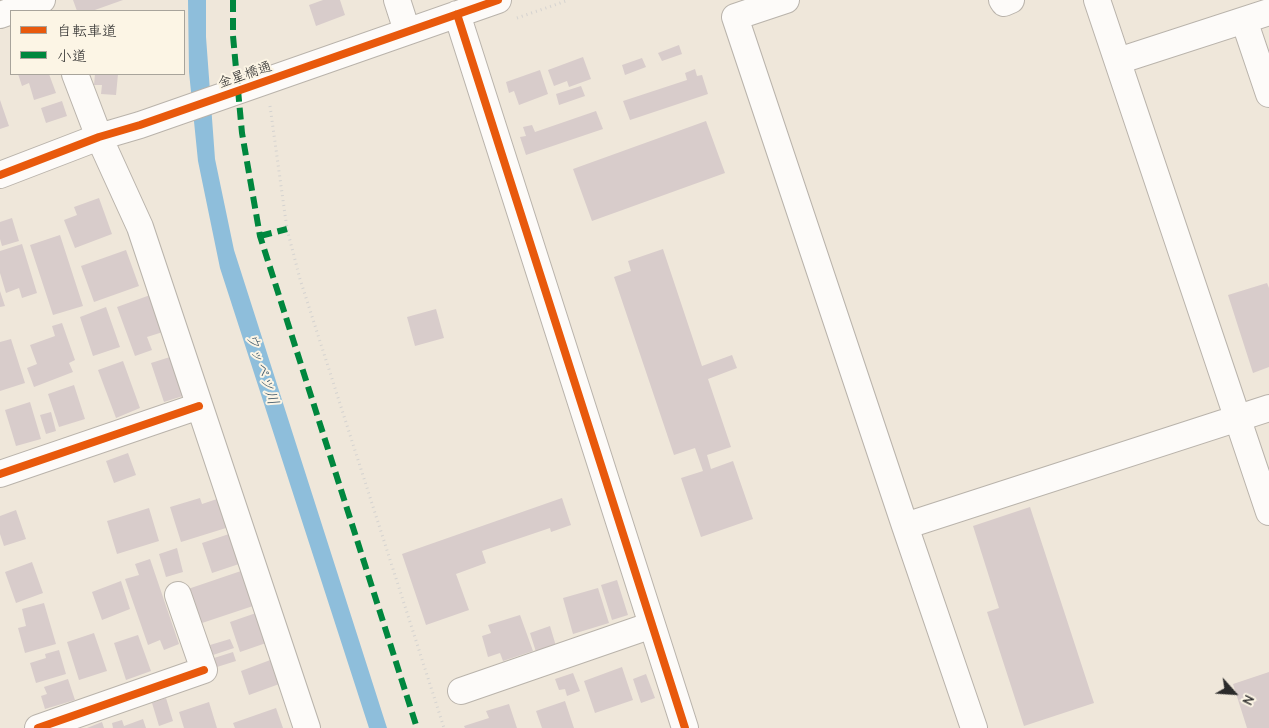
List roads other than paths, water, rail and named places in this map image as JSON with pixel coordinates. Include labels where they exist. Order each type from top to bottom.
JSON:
[{"type":"street","points":[[14,10],[42,0]]},
{"type":"street","points":[[397,0],[407,31]]},
{"type":"street","points":[[786,0],[735,17],[974,728]]},
{"type":"street","points":[[1002,0],[1004,3],[1011,0]]},
{"type":"street","points":[[1098,0],[1269,512]]},
{"type":"street","name":"金星橋通","points":[[0,175],[99,138],[457,14],[507,9]]},
{"type":"street","points":[[1118,61],[1269,12]]},
{"type":"street","points":[[457,14],[685,728]]},
{"type":"street","points":[[1244,20],[1269,94]]},
{"type":"street","points":[[74,75],[99,138],[140,227],[307,728]]},
{"type":"street","points":[[0,474],[199,406]]},
{"type":"street","points":[[905,526],[1269,408]]},
{"type":"street","points":[[38,728],[204,670],[178,595]]},
{"type":"street","points":[[461,691],[652,625]]},
{"type":"water","name":"ウッペツ川","points":[[188,0],[206,0],[206,37],[215,159],[234,250],[387,728],[369,728],[220,268],[198,161],[189,72]]}]
